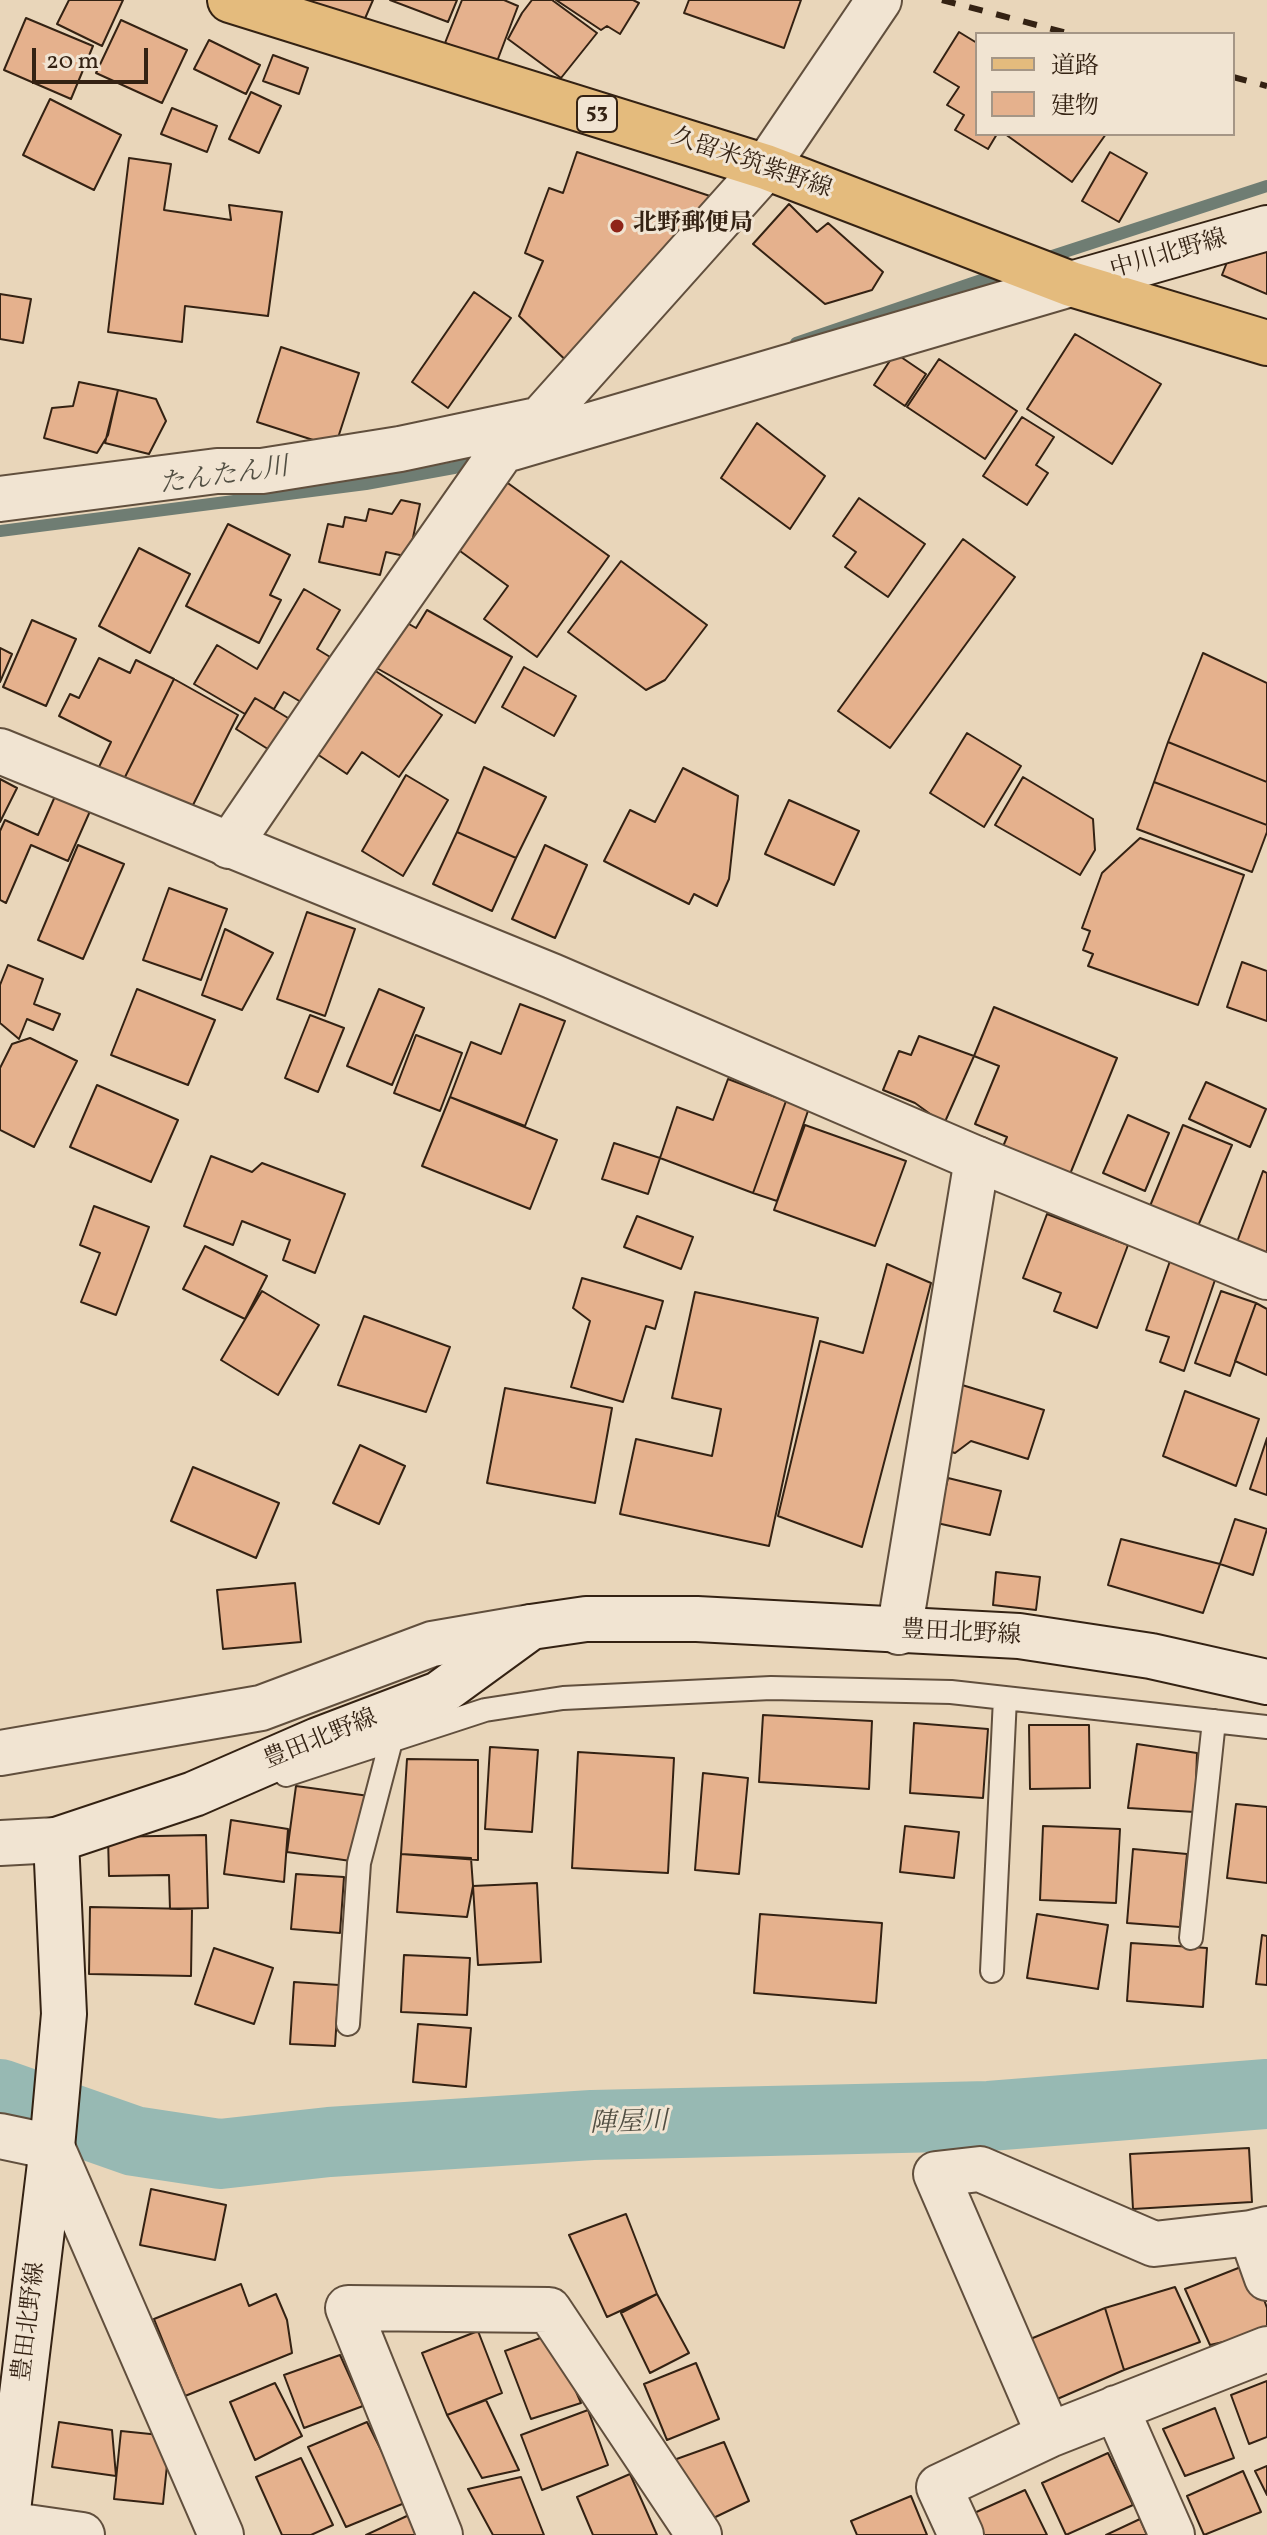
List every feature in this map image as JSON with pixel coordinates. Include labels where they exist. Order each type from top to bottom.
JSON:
[{"type":"main road","name":"久留米筑紫野線","points":[[230,0],[766,167],[1056,278],[1267,343]]},
{"type":"street","points":[[229,846],[333,692],[524,434],[766,167],[879,0]]},
{"type":"street","name":"中川北野線","points":[[0,499],[217,471],[262,471],[400,449],[524,434],[1056,278],[1267,228]]},
{"type":"street","points":[[0,751],[552,976],[977,1159],[1267,1277]]},
{"type":"street","points":[[899,1632],[977,1159]]},
{"type":"street","name":"豊田北野線","points":[[6,2529],[52,2147],[64,2014],[56,1840],[194,1794],[318,1740],[439,1694],[531,1627],[586,1619],[697,1619],[1019,1636],[1151,1656],[1267,1682]]},
{"type":"street","points":[[0,1753],[261,1708],[432,1644],[531,1627]]},
{"type":"street","points":[[0,1843],[56,1840]]},
{"type":"street","points":[[0,2136],[52,2147],[221,2535]]},
{"type":"street","points":[[1049,2435],[936,2174],[980,2169],[1154,2244],[1259,2231],[1267,2278]]},
{"type":"street","points":[[440,2535],[348,2308],[549,2310],[699,2535]]},
{"type":"street","points":[[961,2535],[939,2487],[1049,2435],[1267,2349]]},
{"type":"street","points":[[1116,2408],[1172,2535]]},
{"type":"street","points":[[6,2529],[82,2535]]},
{"type":"lane","points":[[219,1783],[237,1791],[485,1710],[563,1698],[771,1688],[951,1692],[1267,1727]]},
{"type":"lane","points":[[992,1971],[1005,1698]]},
{"type":"lane","points":[[1191,1938],[1214,1721]]},
{"type":"lane","points":[[348,2024],[359,1863],[391,1741]]},
{"type":"building","points":[[69,0],[123,0],[102,46],[57,24]]},
{"type":"building","points":[[290,0],[373,0],[360,30]]},
{"type":"building","points":[[390,0],[457,0],[448,22]]},
{"type":"building","points":[[462,0],[504,0],[518,6],[496,64],[445,43]]},
{"type":"building","points":[[532,0],[552,0],[597,33],[561,78],[508,39]]},
{"type":"building","points":[[556,0],[633,0],[639,3],[620,34],[607,26],[601,30]]},
{"type":"building","points":[[689,0],[801,0],[784,48],[684,13]]},
{"type":"building","points":[[26,18],[93,46],[71,99],[4,70]]},
{"type":"building","points":[[121,20],[187,50],[162,103],[96,73]]},
{"type":"building","points":[[959,32],[975,42],[975,136],[996,136],[988,149],[955,130],[964,115],[947,105],[959,87],[934,72]]},
{"type":"building","points":[[209,40],[260,65],[246,94],[194,69]]},
{"type":"building","points":[[273,55],[308,68],[299,94],[263,81]]},
{"type":"building","points":[[251,92],[281,106],[259,153],[229,139]]},
{"type":"building","points":[[50,99],[121,135],[94,190],[23,155]]},
{"type":"building","points":[[172,108],[217,126],[207,152],[161,134]]},
{"type":"building","points":[[1008,136],[1105,136],[1072,182]]},
{"type":"building","points":[[577,152],[719,199],[573,367],[519,316],[543,261],[525,253],[549,188],[563,193]]},
{"type":"building","points":[[1110,152],[1147,173],[1119,222],[1082,201]]},
{"type":"building","points":[[129,158],[171,164],[164,210],[231,220],[229,205],[282,212],[268,316],[185,306],[182,342],[108,332]]},
{"type":"building","points":[[789,204],[817,232],[828,223],[883,272],[872,290],[825,304],[753,244]]},
{"type":"building","points":[[1267,245],[1267,294],[1222,275],[1229,257]]},
{"type":"building","points":[[474,292],[511,318],[448,408],[412,382]]},
{"type":"building","points":[[0,294],[31,299],[23,343],[0,339]]},
{"type":"building","points":[[1075,334],[1161,384],[1112,464],[1027,409]]},
{"type":"building","points":[[281,347],[359,373],[335,447],[257,422]]},
{"type":"building","points":[[895,353],[926,374],[905,406],[874,385]]},
{"type":"building","points":[[939,359],[1017,411],[985,459],[907,407]]},
{"type":"building","points":[[79,382],[118,390],[108,435],[97,453],[44,438],[52,408],[73,406]]},
{"type":"building","points":[[118,390],[156,399],[166,421],[149,454],[105,443]]},
{"type":"building","points":[[1022,417],[1054,437],[1036,465],[1048,473],[1027,505],[983,476]]},
{"type":"building","points":[[757,423],[825,476],[790,529],[721,478]]},
{"type":"building","points":[[498,476],[609,556],[537,657],[484,619],[508,586],[449,543]]},
{"type":"building","points":[[859,498],[925,544],[888,597],[845,567],[856,552],[833,536]]},
{"type":"building","points":[[401,500],[420,504],[409,557],[386,552],[380,575],[319,562],[328,524],[343,527],[345,517],[366,521],[369,509],[392,514]]},
{"type":"building","points":[[228,524],[290,555],[270,595],[281,600],[259,643],[186,606]]},
{"type":"building","points":[[963,539],[1015,577],[890,748],[838,711]]},
{"type":"building","points":[[139,548],[190,574],[150,653],[99,626]]},
{"type":"building","points":[[621,561],[707,625],[665,680],[646,690],[568,632]]},
{"type":"building","points":[[304,589],[340,610],[317,649],[340,663],[313,709],[284,692],[274,709],[255,698],[245,714],[194,684],[217,645],[257,669]]},
{"type":"building","points":[[427,610],[512,657],[475,723],[373,666],[400,619],[416,628]]},
{"type":"building","points":[[32,620],[76,639],[46,706],[3,687]]},
{"type":"building","points":[[0,648],[12,654],[0,682]]},
{"type":"building","points":[[1203,653],[1267,683],[1267,782],[1168,742]]},
{"type":"building","points":[[99,658],[130,673],[136,660],[174,679],[123,781],[98,769],[111,742],[59,716],[70,694],[79,698]]},
{"type":"building","points":[[368,666],[442,715],[399,777],[362,752],[347,774],[311,750]]},
{"type":"building","points":[[524,667],[576,696],[554,736],[502,707]]},
{"type":"building","points":[[174,679],[238,715],[190,811],[123,781]]},
{"type":"building","points":[[255,698],[298,724],[279,756],[236,729]]},
{"type":"building","points":[[967,733],[1021,766],[984,827],[930,793]]},
{"type":"building","points":[[1168,742],[1267,782],[1267,825],[1154,782]]},
{"type":"building","points":[[484,767],[546,797],[516,858],[457,832]]},
{"type":"building","points":[[683,768],[738,796],[729,879],[717,906],[694,894],[689,904],[604,861],[630,810],[655,822]]},
{"type":"building","points":[[406,775],[448,800],[403,876],[362,851]]},
{"type":"building","points":[[1023,777],[1093,819],[1095,850],[1080,875],[995,825]]},
{"type":"building","points":[[0,779],[17,788],[0,822]]},
{"type":"building","points":[[1154,782],[1267,825],[1252,872],[1137,829]]},
{"type":"building","points":[[56,794],[91,809],[68,861],[31,845],[6,903],[0,900],[0,831],[5,820],[38,835]]},
{"type":"building","points":[[789,800],[859,831],[834,885],[765,854]]},
{"type":"building","points":[[457,832],[516,858],[492,911],[433,884]]},
{"type":"building","points":[[1140,838],[1244,875],[1198,1005],[1088,966],[1093,954],[1083,950],[1090,931],[1082,928],[1102,873]]},
{"type":"building","points":[[78,845],[124,864],[83,959],[38,940]]},
{"type":"building","points":[[545,845],[587,865],[555,938],[512,919]]},
{"type":"building","points":[[169,888],[227,909],[201,980],[143,960]]},
{"type":"building","points":[[307,912],[355,929],[325,1016],[277,999]]},
{"type":"building","points":[[225,929],[273,953],[242,1010],[202,995]]},
{"type":"building","points":[[1242,962],[1267,971],[1267,1021],[1227,1007]]},
{"type":"building","points":[[8,965],[43,979],[34,1004],[60,1014],[53,1030],[27,1019],[19,1039],[0,1023],[0,985]]},
{"type":"building","points":[[137,989],[215,1020],[188,1085],[111,1055]]},
{"type":"building","points":[[379,989],[424,1008],[392,1085],[347,1066]]},
{"type":"building","points":[[520,1004],[565,1021],[525,1126],[450,1097],[471,1042],[501,1054]]},
{"type":"building","points":[[994,1007],[1117,1058],[1066,1184],[999,1156],[1007,1137],[975,1124],[999,1066],[974,1056]]},
{"type":"building","points":[[310,1015],[344,1028],[318,1092],[285,1078]]},
{"type":"building","points":[[416,1035],[462,1053],[440,1111],[394,1093]]},
{"type":"building","points":[[919,1036],[974,1056],[944,1124],[915,1103],[883,1090],[899,1051],[911,1055]]},
{"type":"building","points":[[30,1038],[77,1061],[34,1147],[0,1130],[0,1068],[12,1044]]},
{"type":"building","points":[[728,1079],[786,1101],[753,1193],[660,1158],[677,1107],[713,1120]]},
{"type":"building","points":[[1206,1082],[1266,1109],[1250,1147],[1189,1119]]},
{"type":"building","points":[[97,1085],[178,1120],[151,1182],[70,1147]]},
{"type":"building","points":[[450,1097],[557,1140],[530,1209],[422,1166]]},
{"type":"building","points":[[786,1101],[809,1108],[777,1201],[753,1193]]},
{"type":"building","points":[[1128,1115],[1169,1133],[1145,1191],[1103,1173]]},
{"type":"building","points":[[805,1125],[906,1161],[875,1246],[774,1210]]},
{"type":"building","points":[[1183,1125],[1232,1145],[1198,1226],[1150,1206]]},
{"type":"building","points":[[614,1143],[660,1158],[648,1194],[602,1179]]},
{"type":"building","points":[[211,1156],[252,1172],[262,1163],[345,1194],[315,1273],[283,1260],[290,1240],[242,1221],[233,1245],[184,1226]]},
{"type":"building","points":[[1263,1171],[1267,1173],[1267,1253],[1237,1242]]},
{"type":"building","points":[[94,1206],[149,1227],[116,1315],[81,1302],[100,1253],[80,1245]]},
{"type":"building","points":[[1047,1214],[1128,1245],[1097,1328],[1054,1311],[1061,1293],[1023,1278]]},
{"type":"building","points":[[637,1216],[693,1237],[681,1269],[624,1247]]},
{"type":"building","points":[[205,1246],[267,1276],[245,1319],[183,1289]]},
{"type":"building","points":[[1170,1261],[1216,1277],[1184,1371],[1160,1362],[1169,1337],[1146,1330]]},
{"type":"building","points":[[887,1264],[931,1283],[862,1547],[778,1516],[820,1341],[863,1353]]},
{"type":"building","points":[[582,1278],[663,1301],[655,1329],[646,1326],[623,1402],[571,1387],[590,1321],[573,1308]]},
{"type":"building","points":[[262,1291],[319,1325],[278,1395],[221,1360]]},
{"type":"building","points":[[1221,1291],[1256,1303],[1230,1376],[1195,1363]]},
{"type":"building","points":[[695,1292],[818,1318],[769,1546],[620,1514],[636,1439],[712,1456],[721,1409],[672,1398]]},
{"type":"building","points":[[1256,1303],[1267,1309],[1267,1375],[1235,1361]]},
{"type":"building","points":[[364,1316],[450,1347],[426,1412],[338,1385]]},
{"type":"building","points":[[949,1381],[1044,1410],[1028,1459],[971,1441],[955,1453],[929,1445]]},
{"type":"building","points":[[505,1388],[612,1408],[595,1503],[487,1483]]},
{"type":"building","points":[[1185,1391],[1259,1419],[1236,1486],[1163,1456]]},
{"type":"building","points":[[1267,1438],[1267,1495],[1250,1489]]},
{"type":"building","points":[[360,1445],[405,1466],[379,1524],[333,1503]]},
{"type":"building","points":[[193,1467],[279,1503],[256,1558],[171,1521]]},
{"type":"building","points":[[948,1478],[1001,1491],[990,1535],[937,1523]]},
{"type":"building","points":[[1235,1519],[1267,1529],[1253,1575],[1220,1564]]},
{"type":"building","points":[[1121,1539],[1220,1564],[1203,1613],[1108,1585]]},
{"type":"building","points":[[996,1572],[1040,1577],[1036,1610],[993,1605]]},
{"type":"building","points":[[295,1583],[301,1642],[223,1649],[217,1590]]},
{"type":"building","points":[[763,1715],[872,1721],[869,1789],[759,1782]]},
{"type":"building","points":[[914,1723],[988,1729],[983,1798],[910,1793]]},
{"type":"building","points":[[1029,1725],[1089,1725],[1090,1788],[1030,1789]]},
{"type":"building","points":[[1137,1744],[1197,1753],[1195,1812],[1128,1808]]},
{"type":"building","points":[[490,1747],[538,1750],[532,1832],[485,1829]]},
{"type":"building","points":[[578,1752],[674,1758],[668,1873],[572,1868]]},
{"type":"building","points":[[407,1759],[478,1760],[478,1860],[401,1854]]},
{"type":"building","points":[[703,1773],[748,1778],[739,1874],[695,1870]]},
{"type":"building","points":[[296,1786],[369,1796],[358,1862],[287,1852]]},
{"type":"building","points":[[1236,1804],[1267,1807],[1267,1883],[1227,1878]]},
{"type":"building","points":[[231,1820],[288,1829],[284,1882],[224,1874]]},
{"type":"building","points":[[905,1826],[959,1832],[954,1878],[900,1872]]},
{"type":"building","points":[[1043,1826],[1120,1829],[1116,1903],[1040,1900]]},
{"type":"building","points":[[206,1835],[208,1908],[170,1909],[169,1875],[109,1876],[108,1837]]},
{"type":"building","points":[[1133,1849],[1187,1854],[1180,1927],[1127,1923]]},
{"type":"building","points":[[401,1854],[471,1858],[473,1886],[467,1917],[397,1912]]},
{"type":"building","points":[[296,1874],[344,1877],[340,1933],[291,1929]]},
{"type":"building","points":[[537,1883],[541,1962],[478,1965],[473,1886]]},
{"type":"building","points":[[90,1907],[192,1909],[191,1976],[89,1974]]},
{"type":"building","points":[[760,1914],[882,1923],[876,2003],[754,1993]]},
{"type":"building","points":[[1037,1914],[1108,1925],[1098,1989],[1027,1978]]},
{"type":"building","points":[[1262,1935],[1267,1936],[1267,1985],[1256,1984]]},
{"type":"building","points":[[1131,1943],[1207,1948],[1203,2007],[1127,2001]]},
{"type":"building","points":[[214,1948],[273,1968],[254,2024],[195,2004]]},
{"type":"building","points":[[404,1955],[470,1958],[467,2015],[401,2012]]},
{"type":"building","points":[[294,1982],[339,1985],[335,2046],[290,2044]]},
{"type":"building","points":[[418,2024],[471,2028],[466,2087],[413,2082]]},
{"type":"building","points":[[1249,2148],[1252,2202],[1133,2209],[1130,2154]]},
{"type":"building","points":[[151,2189],[226,2205],[215,2260],[140,2245]]},
{"type":"building","points":[[626,2214],[657,2294],[607,2317],[569,2235]]},
{"type":"building","points":[[1251,2263],[1267,2308],[1267,2332],[1210,2345],[1185,2289]]},
{"type":"building","points":[[241,2284],[249,2306],[276,2294],[287,2320],[292,2353],[185,2396],[154,2319]]},
{"type":"building","points":[[1175,2287],[1200,2342],[1124,2370],[1105,2308]]},
{"type":"building","points":[[657,2294],[689,2353],[650,2373],[621,2313]]},
{"type":"building","points":[[1105,2308],[1124,2370],[1055,2400],[1028,2340]]},
{"type":"building","points":[[478,2331],[502,2393],[447,2415],[422,2353]]},
{"type":"building","points":[[551,2334],[581,2403],[531,2419],[505,2351]]},
{"type":"building","points":[[340,2355],[363,2406],[304,2428],[284,2375]]},
{"type":"building","points":[[696,2363],[719,2419],[667,2440],[644,2384]]},
{"type":"building","points":[[1267,2381],[1267,2437],[1249,2444],[1231,2395]]},
{"type":"building","points":[[275,2383],[302,2436],[255,2460],[230,2402]]},
{"type":"building","points":[[486,2400],[519,2470],[482,2478],[447,2415]]},
{"type":"building","points":[[1215,2408],[1234,2458],[1185,2476],[1163,2429]]},
{"type":"building","points":[[588,2410],[608,2465],[542,2490],[521,2435]]},
{"type":"building","points":[[59,2422],[112,2430],[116,2476],[52,2467]]},
{"type":"building","points":[[367,2422],[407,2502],[346,2527],[308,2447]]},
{"type":"building","points":[[121,2431],[170,2436],[163,2504],[114,2499]]},
{"type":"building","points":[[724,2442],[749,2501],[705,2522],[671,2461]]},
{"type":"building","points":[[1108,2453],[1133,2505],[1066,2535],[1042,2483]]},
{"type":"building","points":[[301,2458],[333,2525],[311,2535],[282,2535],[256,2477]]},
{"type":"building","points":[[1267,2466],[1267,2495],[1255,2471]]},
{"type":"building","points":[[1243,2471],[1261,2512],[1204,2535],[1187,2496]]},
{"type":"building","points":[[630,2474],[657,2535],[593,2535],[577,2497]]},
{"type":"building","points":[[521,2477],[544,2535],[493,2535],[468,2489]]},
{"type":"building","points":[[1025,2490],[1047,2535],[981,2535],[972,2514]]},
{"type":"building","points":[[911,2496],[927,2535],[857,2535],[851,2521]]},
{"type":"building","points":[[409,2515],[417,2535],[366,2535]]},
{"type":"building","points":[[1140,2519],[1147,2535],[1106,2535]]},
{"type":"waterway","points":[[1043,259],[1267,186]]},
{"type":"waterway","points":[[796,343],[1002,273]]},
{"type":"waterway","name":"たんたん川","points":[[0,531],[366,484],[454,468],[479,459]]},
{"type":"waterway","name":"陣屋川","points":[[0,2094],[134,2141],[220,2154],[329,2142],[592,2125],[989,2116],[1267,2094]]},
{"type":"railway","points":[[942,0],[1063,32]]},
{"type":"railway","points":[[1235,78],[1267,86]]},
{"type":"place","name":"北野郵便局","points":[[617,226]]}]
